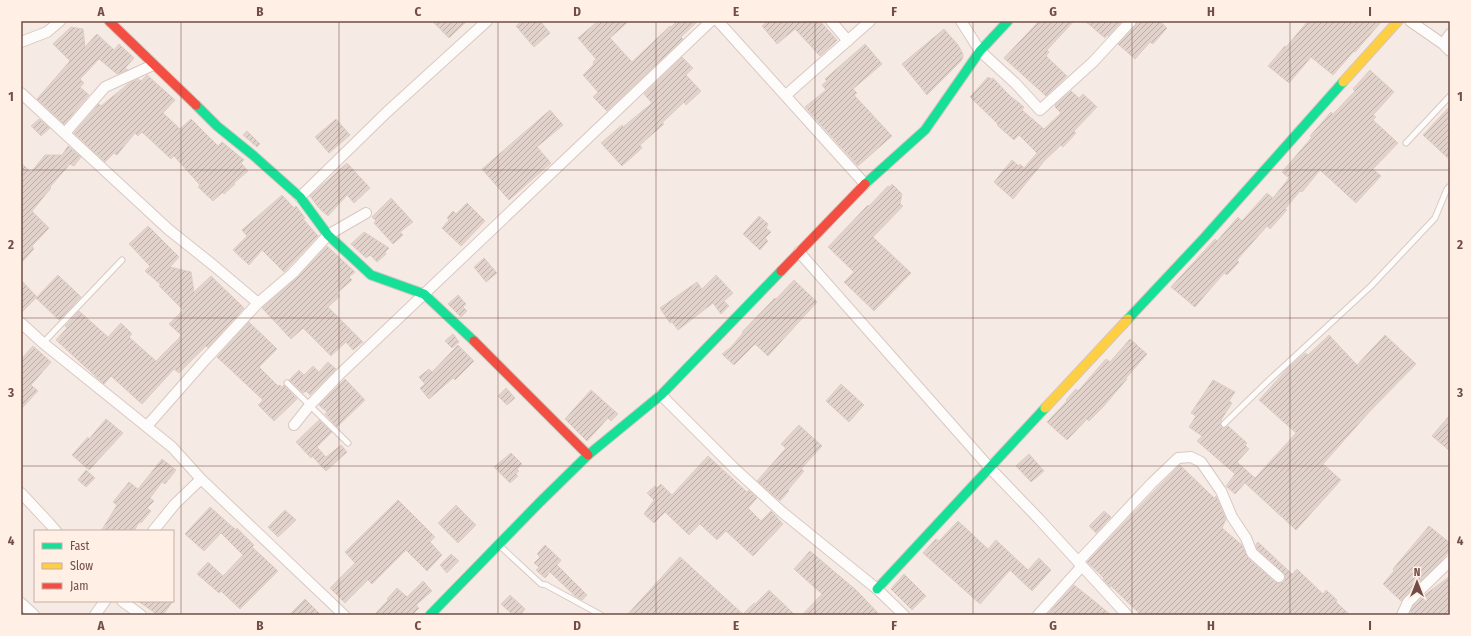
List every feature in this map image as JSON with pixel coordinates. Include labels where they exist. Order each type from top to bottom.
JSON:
[{"type":"street","points":[[21,42],[47,32],[60,21]]},
{"type":"street","points":[[109,21],[217,126],[254,156],[300,197],[328,235],[371,275],[424,294],[490,356],[588,455]]},
{"type":"street","points":[[300,197],[387,112],[486,21]]},
{"type":"street","points":[[294,425],[310,405],[424,294],[711,21]]},
{"type":"street","points":[[718,21],[865,184]]},
{"type":"street","points":[[831,21],[848,41]]},
{"type":"street","points":[[786,95],[870,21]]},
{"type":"street","points":[[961,21],[980,51],[1040,110],[1094,62],[1131,21]]},
{"type":"street","points":[[430,615],[588,455],[661,395],[865,184],[925,130],[980,51],[1008,21]]},
{"type":"street","points":[[877,589],[989,467],[1204,238],[1398,21]]},
{"type":"street","points":[[1410,21],[1446,47],[1450,34]]},
{"type":"street","points":[[65,133],[105,87],[153,65]]},
{"type":"street","points":[[21,93],[168,229],[258,303]]},
{"type":"street","points":[[148,426],[205,360],[258,303],[293,272],[328,235],[366,213]]},
{"type":"street","points":[[799,252],[989,467],[1127,615]]},
{"type":"street","points":[[21,323],[43,343],[148,426],[172,447],[201,480],[344,615]]},
{"type":"street","points":[[661,395],[736,470],[788,516],[877,589],[904,615]]},
{"type":"street","points":[[1038,615],[1080,564],[1151,484],[1178,458],[1191,457],[1201,462],[1221,491],[1232,517],[1246,538],[1252,553],[1279,577]]},
{"type":"street","points":[[154,530],[175,504],[201,480]]},
{"type":"street","points":[[21,493],[55,530]]},
{"type":"street","points":[[1402,615],[1408,602],[1450,560]]},
{"type":"street","points":[[95,615],[104,602]]},
{"type":"street","points":[[123,602],[141,615]]},
{"type":"street","points":[[21,603],[34,615]]},
{"type":"lane","points":[[1406,143],[1450,96]]},
{"type":"lane","points":[[1224,424],[1371,286],[1435,218],[1447,189],[1450,186]]},
{"type":"lane","points":[[43,343],[122,260]]},
{"type":"lane","points":[[287,383],[348,443]]},
{"type":"lane","points":[[499,545],[541,584],[546,585],[601,615]]},
{"type":"building","points":[[432,21],[467,21],[449,38]]},
{"type":"building","points":[[522,21],[540,21],[550,33],[534,47],[516,26]]},
{"type":"building","points":[[598,21],[629,21],[610,38],[632,62],[677,21],[698,21],[681,37],[683,39],[607,111],[593,97],[598,92],[583,75],[594,64],[593,62],[596,59],[578,38]]},
{"type":"building","points":[[768,21],[820,21],[837,40],[820,56],[795,29],[777,44],[762,26]]},
{"type":"building","points":[[1039,21],[1074,21],[1047,50],[1049,52],[1046,56],[1067,76],[1046,96],[1004,58]]},
{"type":"building","points":[[1085,21],[1122,21],[1105,38]]},
{"type":"building","points":[[1137,21],[1159,21],[1167,28],[1153,44],[1150,42],[1135,59],[1118,44],[1136,25]]},
{"type":"building","points":[[1308,21],[1382,21],[1333,75],[1311,57],[1289,83],[1268,66]]},
{"type":"building","points":[[71,27],[83,29],[85,47],[97,34],[114,50],[119,44],[134,58],[125,68],[128,70],[117,74],[99,59],[80,79],[84,83],[80,87],[89,95],[64,124],[37,99],[70,61],[53,44]]},
{"type":"building","points":[[944,29],[958,45],[963,57],[961,61],[927,95],[902,64]]},
{"type":"building","points":[[865,44],[882,64],[853,89],[857,93],[854,95],[892,136],[858,166],[805,107],[826,90],[822,85],[827,81],[825,79]]},
{"type":"building","points":[[682,57],[693,68],[686,75],[701,91],[686,105],[684,102],[662,123],[664,124],[640,145],[642,148],[622,166],[601,143],[622,125],[623,127],[652,103],[644,94]]},
{"type":"building","points":[[1370,70],[1394,92],[1373,115],[1376,117],[1373,120],[1398,143],[1373,169],[1381,176],[1356,203],[1320,170],[1302,192],[1300,191],[1285,209],[1287,210],[1270,229],[1267,226],[1237,260],[1239,262],[1227,275],[1224,273],[1195,307],[1171,287],[1215,239],[1217,241],[1238,217],[1242,221],[1267,193],[1273,198],[1289,178],[1282,172],[1331,112],[1333,114],[1355,91],[1353,89]]},
{"type":"building","points":[[147,75],[175,100],[163,113],[180,129],[191,119],[218,146],[222,142],[244,160],[241,163],[248,171],[224,194],[223,192],[213,201],[198,187],[200,185],[174,156],[171,159],[142,132],[138,136],[135,133],[117,155],[114,153],[105,162],[74,133],[99,104],[101,106],[128,84],[138,79],[141,81]]},
{"type":"building","points":[[988,77],[991,79],[993,78],[1009,95],[1024,107],[1022,110],[1044,129],[1061,113],[1055,105],[1071,91],[1079,98],[1083,94],[1097,107],[1074,131],[1076,133],[1063,147],[1061,145],[1045,160],[1013,199],[994,182],[1012,160],[1024,168],[1037,153],[1019,135],[1014,140],[970,97]]},
{"type":"building","points":[[1450,106],[1450,160],[1423,135]]},
{"type":"building","points":[[550,110],[563,125],[537,147],[551,163],[509,200],[482,169]]},
{"type":"building","points":[[39,119],[50,128],[41,136],[31,126]]},
{"type":"building","points":[[336,119],[350,135],[329,153],[315,137]]},
{"type":"building","points":[[247,131],[260,144],[257,147],[243,135]]},
{"type":"building","points":[[68,146],[81,157],[74,166],[70,164],[32,211],[49,228],[32,246],[34,249],[21,263],[21,163],[31,172],[45,155],[62,155]]},
{"type":"building","points":[[347,163],[370,188],[354,203],[347,195],[328,216],[319,208],[310,196]]},
{"type":"building","points":[[892,184],[902,194],[900,204],[903,206],[873,237],[911,273],[874,311],[844,282],[854,272],[828,247],[868,205],[869,206],[888,186],[890,187]]},
{"type":"building","points":[[282,195],[294,208],[296,206],[305,218],[303,219],[318,236],[284,272],[262,250],[249,265],[233,250],[247,236],[242,230]]},
{"type":"building","points":[[391,198],[413,222],[400,232],[403,235],[393,244],[374,223],[376,221],[372,217]]},
{"type":"building","points":[[467,203],[485,221],[461,246],[442,228],[449,220],[447,218],[453,211],[456,214]]},
{"type":"building","points":[[759,216],[768,224],[766,228],[771,232],[765,238],[768,241],[760,250],[743,234]]},
{"type":"building","points":[[148,226],[179,257],[170,267],[191,272],[194,292],[211,276],[244,308],[208,348],[206,346],[179,373],[174,369],[142,404],[111,376],[104,384],[56,340],[67,328],[65,326],[79,311],[108,337],[121,323],[132,334],[129,337],[156,361],[179,338],[181,335],[169,324],[183,310],[159,286],[161,285],[145,271],[150,266],[129,244]]},
{"type":"building","points":[[364,232],[389,248],[385,252],[386,254],[377,262],[370,255],[366,258],[351,244]]},
{"type":"building","points":[[327,246],[355,272],[349,277],[352,280],[337,293],[340,296],[328,307],[363,342],[353,350],[346,342],[331,356],[303,328],[291,339],[262,308],[297,278]]},
{"type":"building","points":[[484,258],[497,273],[486,282],[474,267]]},
{"type":"building","points":[[58,275],[81,297],[59,320],[36,298],[21,313],[21,280],[37,297]]},
{"type":"building","points":[[716,275],[733,293],[724,301],[729,306],[721,314],[713,303],[678,330],[672,322],[670,323],[660,308],[697,282],[702,289]]},
{"type":"building","points":[[794,280],[817,302],[768,356],[755,344],[734,365],[722,354],[730,348],[743,333],[742,332]]},
{"type":"building","points":[[458,295],[466,304],[463,307],[467,311],[461,317],[448,304]]},
{"type":"building","points":[[249,322],[277,349],[259,367],[278,386],[280,385],[282,387],[284,385],[297,399],[274,421],[258,405],[263,400],[217,357]]},
{"type":"building","points":[[453,334],[459,342],[452,348],[445,341]]},
{"type":"building","points":[[1329,335],[1357,365],[1385,335],[1416,364],[1370,411],[1323,464],[1341,480],[1296,530],[1245,483],[1235,494],[1226,486],[1235,474],[1197,441],[1202,436],[1189,427],[1196,416],[1191,413],[1213,380],[1235,392],[1229,401],[1232,403],[1221,420],[1220,425],[1223,428],[1228,426],[1247,443],[1245,445],[1249,449],[1237,462],[1255,478],[1296,433],[1259,400],[1288,368],[1305,353],[1308,355]]},
{"type":"building","points":[[1130,339],[1147,354],[1103,407],[1089,421],[1087,419],[1067,440],[1047,422],[1076,389],[1078,391],[1106,359],[1110,362]]},
{"type":"building","points":[[458,345],[474,361],[455,380],[453,378],[429,399],[420,388],[425,384],[419,377],[429,369],[432,372]]},
{"type":"building","points":[[33,346],[51,362],[31,385],[38,391],[21,409],[21,359]]},
{"type":"building","points":[[328,362],[336,369],[310,395],[306,391],[303,393],[289,380],[299,370],[304,375],[313,366],[319,372]]},
{"type":"building","points":[[345,379],[365,400],[337,427],[325,414],[327,412],[319,405]]},
{"type":"building","points":[[841,384],[864,405],[849,422],[826,401]]},
{"type":"building","points":[[506,388],[515,398],[507,405],[498,396]]},
{"type":"building","points":[[591,390],[618,414],[611,421],[608,418],[587,441],[565,419]]},
{"type":"building","points":[[1450,415],[1450,451],[1432,436]]},
{"type":"building","points":[[106,419],[123,433],[89,470],[72,455],[88,437],[89,439]]},
{"type":"building","points":[[319,420],[332,432],[317,447],[326,457],[341,445],[347,452],[326,471],[296,442]]},
{"type":"building","points":[[799,425],[822,446],[801,469],[804,471],[780,501],[757,481],[786,448],[781,444]]},
{"type":"building","points":[[511,453],[522,464],[517,469],[519,471],[516,474],[518,476],[510,483],[494,467]]},
{"type":"building","points":[[1029,454],[1044,471],[1031,482],[1016,466]]},
{"type":"building","points":[[708,456],[747,492],[749,490],[757,498],[748,508],[761,521],[771,511],[783,524],[753,556],[726,531],[717,540],[700,524],[689,535],[665,512],[654,523],[644,514],[654,500],[647,493],[655,486],[657,488],[661,484],[672,495]]},
{"type":"building","points":[[162,459],[176,470],[165,484],[162,482],[150,498],[154,501],[147,508],[151,511],[141,523],[139,522],[135,530],[102,530],[117,505],[113,502],[129,482],[138,489]]},
{"type":"building","points":[[1180,465],[1214,498],[1216,496],[1226,519],[1222,528],[1242,545],[1248,558],[1275,582],[1284,582],[1285,575],[1257,549],[1256,544],[1258,542],[1292,574],[1297,569],[1323,594],[1326,590],[1350,615],[1141,615],[1111,586],[1110,587],[1103,579],[1104,578],[1087,562]]},
{"type":"building","points":[[86,470],[95,478],[86,487],[78,480]]},
{"type":"building","points":[[398,500],[435,537],[430,542],[442,555],[427,571],[406,550],[372,584],[368,580],[345,603],[330,588],[355,563],[345,552]]},
{"type":"building","points":[[456,505],[476,525],[458,543],[438,523]]},
{"type":"building","points":[[210,507],[236,530],[237,528],[254,545],[252,547],[278,571],[240,609],[221,591],[219,593],[197,574],[208,562],[223,576],[243,555],[221,533],[204,551],[185,534]]},
{"type":"building","points":[[285,510],[296,520],[278,537],[268,527]]},
{"type":"building","points":[[1104,511],[1111,517],[1096,533],[1089,526]]},
{"type":"building","points":[[958,521],[988,549],[996,540],[1028,570],[1039,558],[1051,570],[1032,591],[1010,570],[980,604],[923,553],[936,539],[939,541]]},
{"type":"building","points":[[1429,526],[1450,543],[1450,550],[1401,601],[1383,584],[1394,571],[1393,569]]},
{"type":"building","points":[[545,545],[561,560],[557,565],[587,595],[582,600],[575,596],[550,572],[545,578],[536,570],[539,567],[534,563],[540,557],[537,554]]},
{"type":"building","points":[[810,551],[856,590],[880,615],[802,615],[822,594],[794,569]]},
{"type":"building","points":[[451,554],[459,561],[447,573],[440,565]]},
{"type":"building","points":[[680,557],[743,614],[769,590],[795,615],[627,615]]},
{"type":"building","points":[[904,574],[926,596],[912,610],[891,589]]},
{"type":"building","points":[[1450,576],[1450,615],[1412,615],[1410,612],[1413,606]]},
{"type":"building","points":[[423,581],[432,591],[416,605],[419,608],[412,615],[374,615],[397,588],[407,597]]},
{"type":"building","points":[[1074,585],[1093,600],[1111,615],[1047,615]]},
{"type":"building","points":[[510,595],[525,609],[520,615],[513,615],[501,604]]},
{"type":"building","points":[[305,599],[321,615],[289,615]]},
{"type":"building","points":[[139,602],[172,602],[163,615],[158,615]]},
{"type":"traffic: fast","points":[[865,184],[925,130],[980,51],[1008,21]]},
{"type":"traffic: fast","points":[[1128,319],[1204,238],[1343,82]]},
{"type":"traffic: fast","points":[[196,105],[217,126],[254,156],[300,197],[328,235],[371,275],[424,294],[474,341]]},
{"type":"traffic: fast","points":[[430,615],[588,455],[661,395],[781,271]]},
{"type":"traffic: fast","points":[[877,589],[1045,408]]},
{"type":"traffic: slow","points":[[1343,82],[1398,21]]},
{"type":"traffic: slow","points":[[1045,408],[1128,319]]},
{"type":"traffic: jam","points":[[109,21],[196,105]]},
{"type":"traffic: jam","points":[[781,271],[865,184]]},
{"type":"traffic: jam","points":[[474,341],[588,455]]}]
